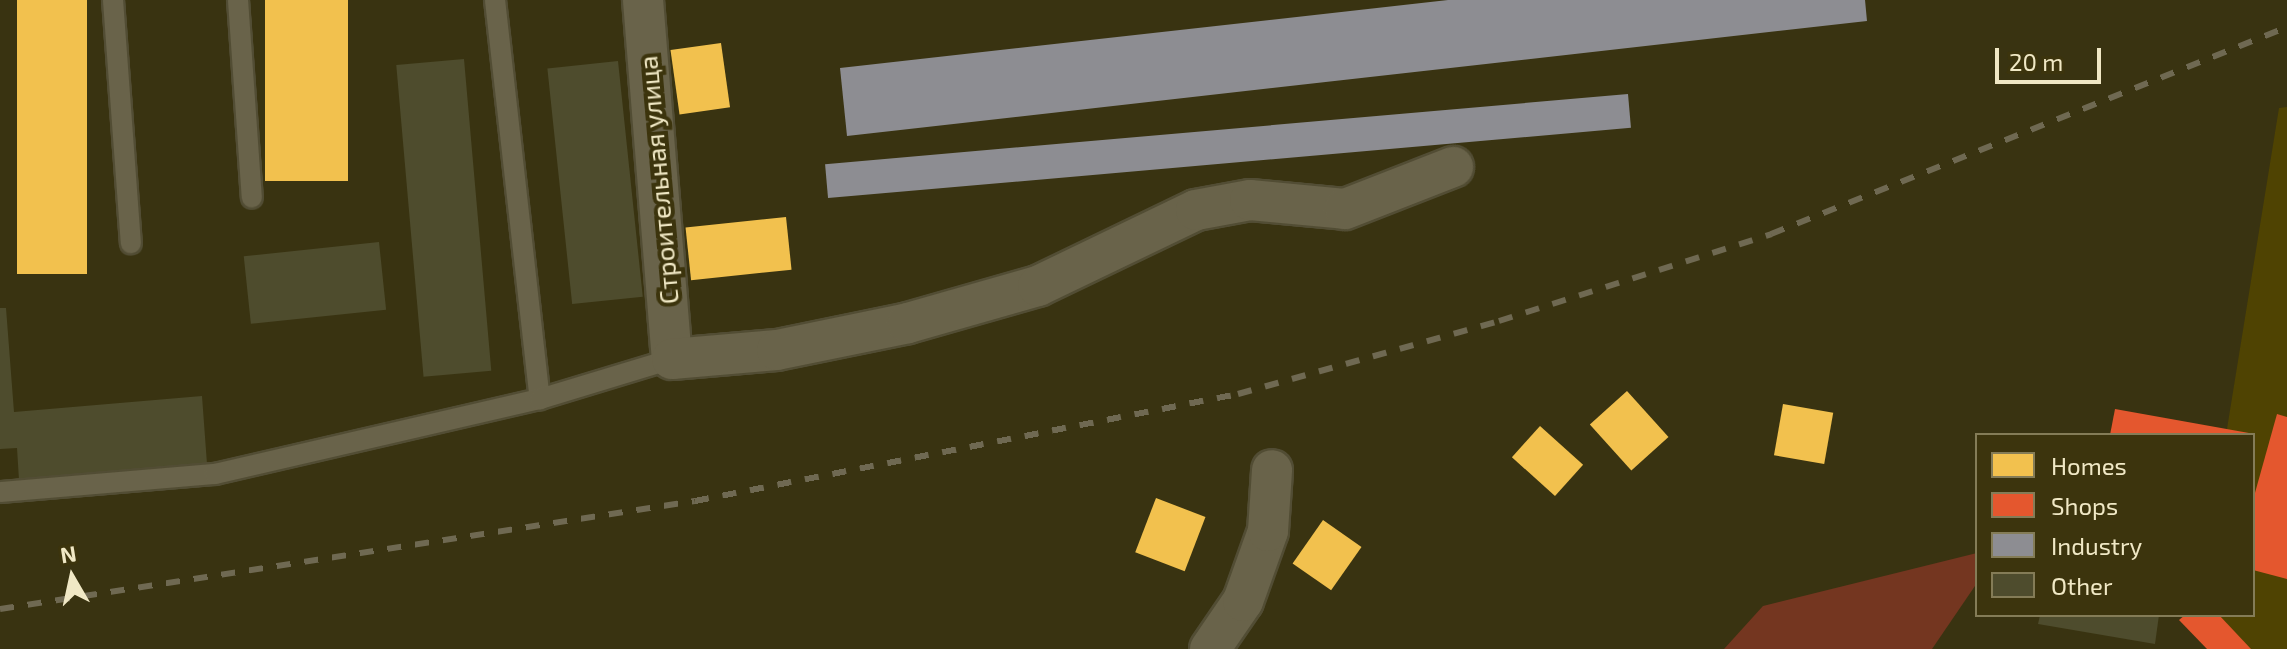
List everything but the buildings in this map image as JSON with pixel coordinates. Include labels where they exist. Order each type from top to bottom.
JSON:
[{"type":"street","name":"Строительная улица","points":[[643,0],[672,359]]},
{"type":"street","points":[[672,359],[777,350],[908,323],[1038,286],[1196,210],[1250,200],[1345,209],[1453,167]]},
{"type":"street","points":[[1210,649],[1243,601],[1268,531],[1272,470]]},
{"type":"lane","points":[[113,0],[131,243]]},
{"type":"lane","points":[[238,0],[252,198]]},
{"type":"lane","points":[[495,0],[540,399]]},
{"type":"lane","points":[[0,492],[215,474],[540,399],[672,359]]},
{"type":"shaded area","points":[[2287,107],[2287,649],[2211,649],[2197,617],[2255,617],[2255,433],[2226,433],[2279,108]]},
{"type":"shaded area","points":[[1975,553],[1975,586],[1932,649],[1724,649],[1763,606]]},
{"type":"railway","points":[[0,609],[695,501],[1238,394],[1499,321],[1771,234],[2287,27]]}]
